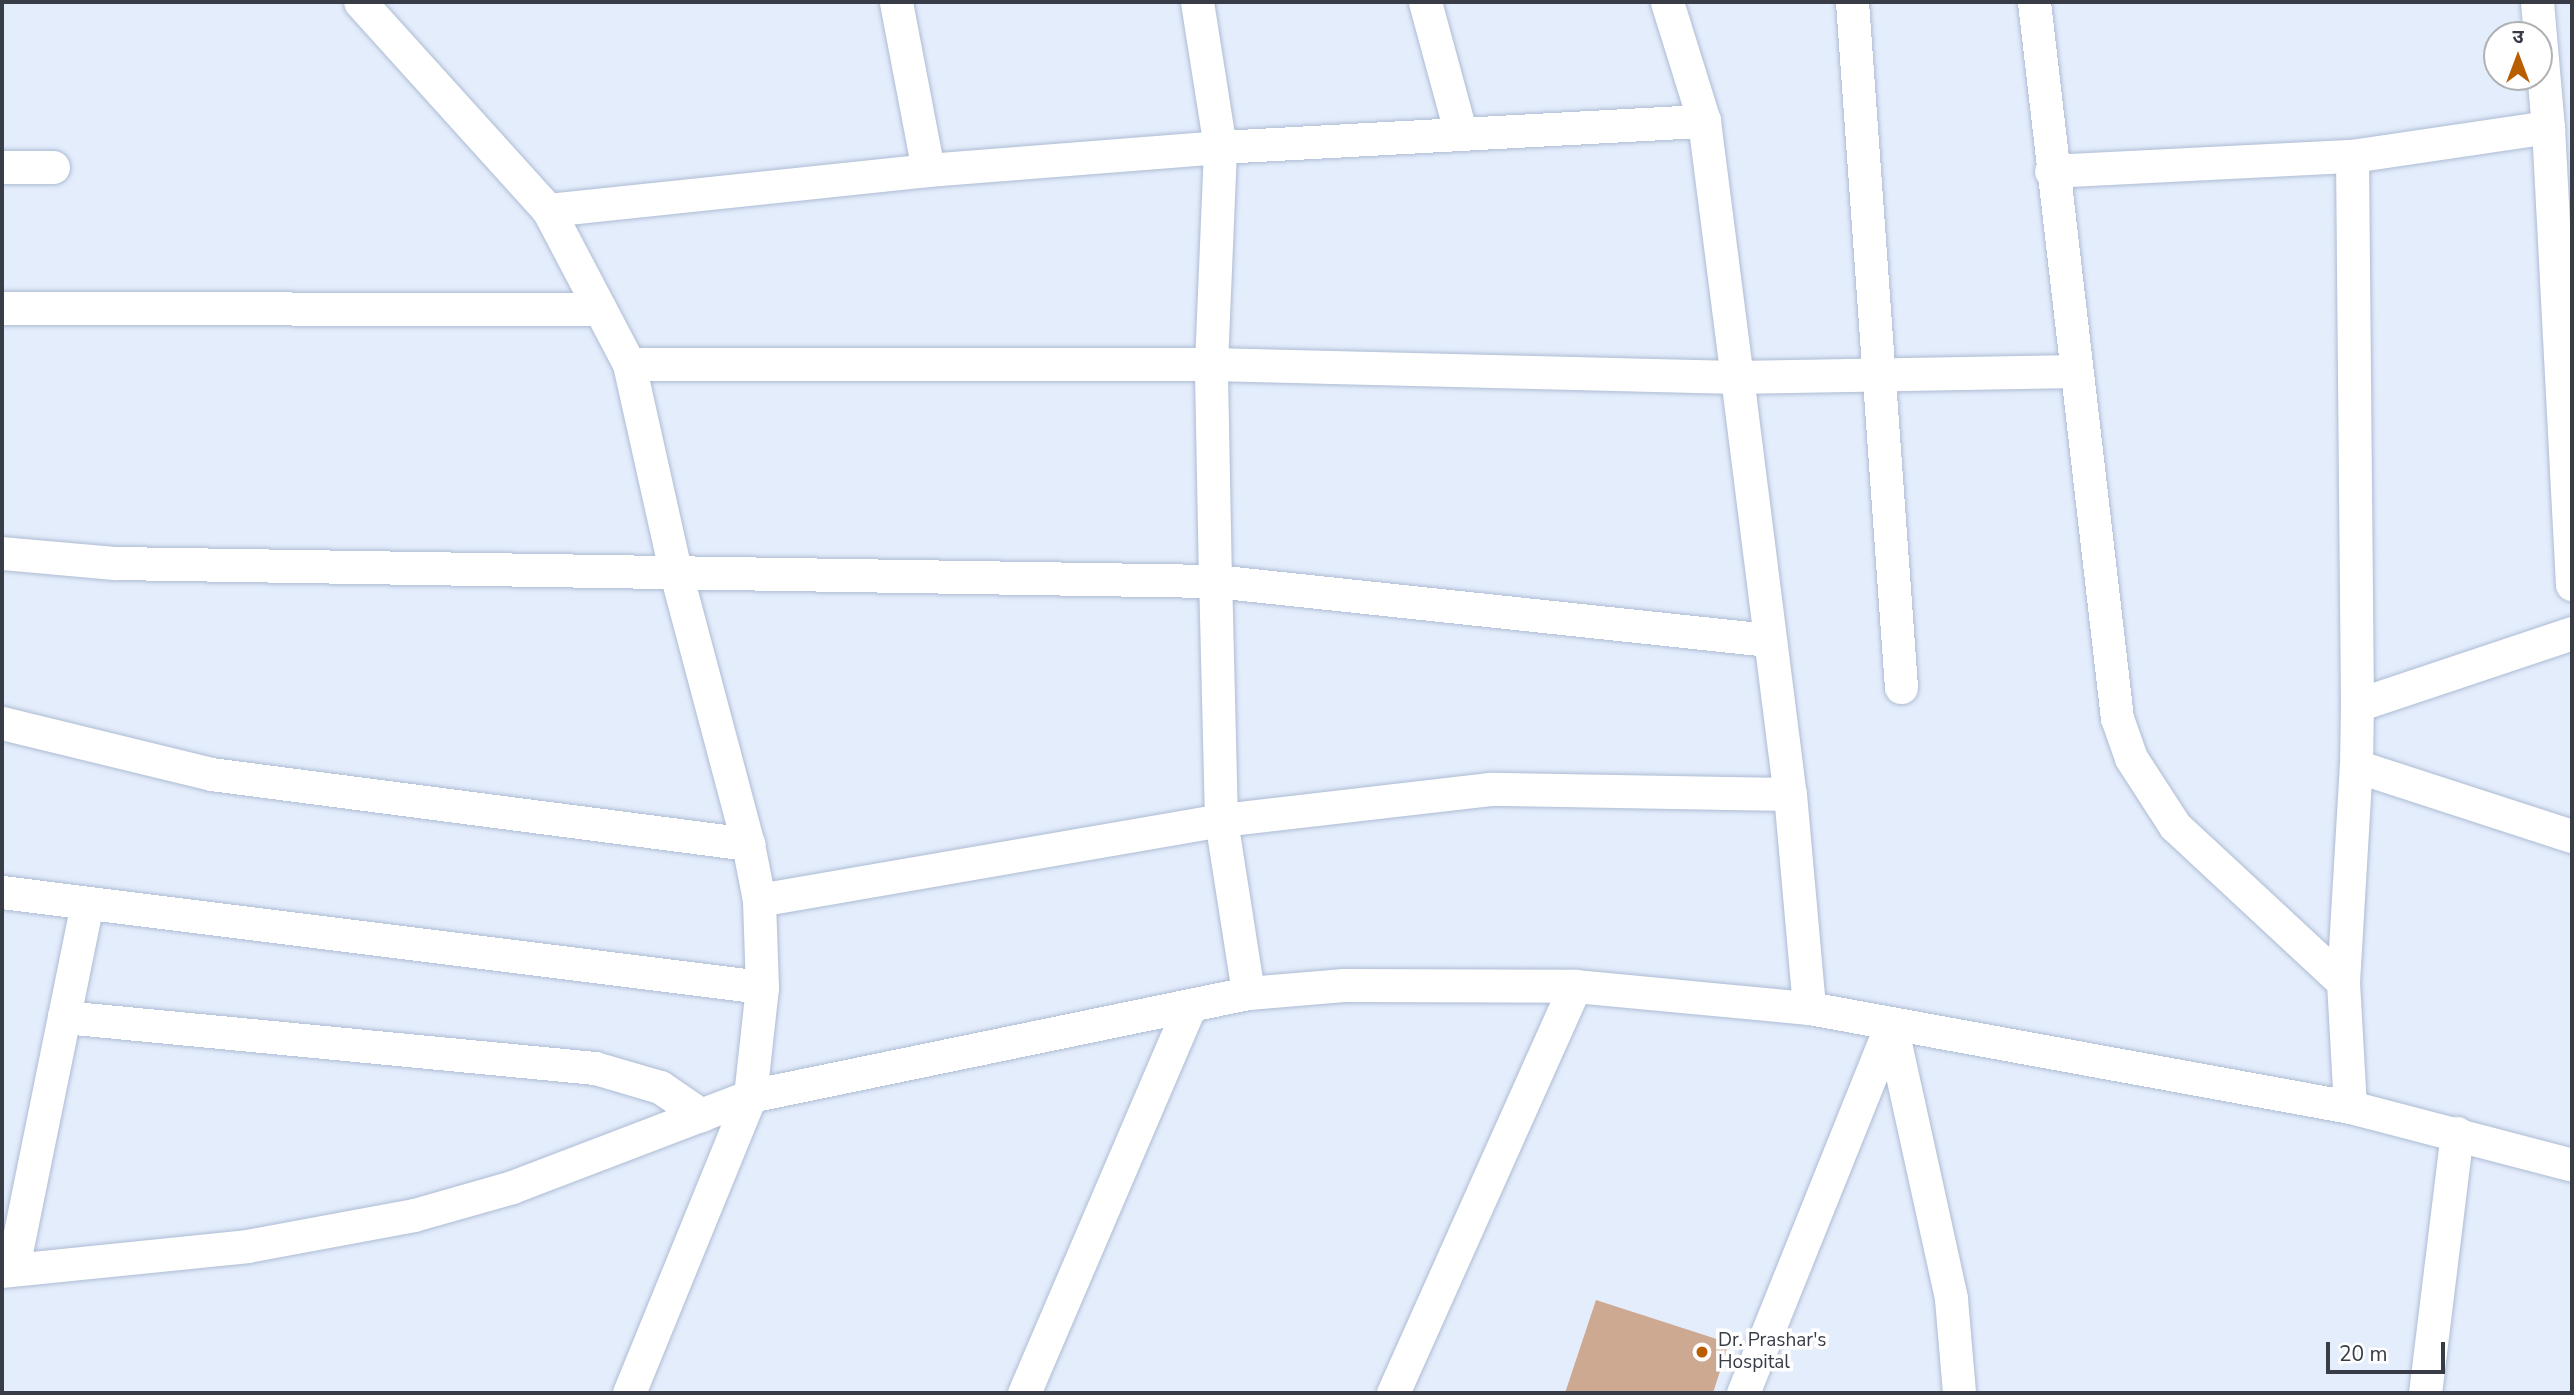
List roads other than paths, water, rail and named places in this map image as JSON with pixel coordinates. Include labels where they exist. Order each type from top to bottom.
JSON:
[{"type":"street","points":[[360,2],[548,210],[629,364],[675,570],[748,844],[759,900],[762,987],[750,1096],[629,1393]]},
{"type":"street","points":[[895,2],[928,170]]},
{"type":"street","points":[[1197,2],[1220,147],[1211,364],[1221,820],[1248,993]]},
{"type":"street","points":[[1425,2],[1460,131]]},
{"type":"street","points":[[1667,2],[1704,121],[1768,640],[1790,794],[1809,1008]]},
{"type":"street","points":[[1852,2],[1901,687]]},
{"type":"street","points":[[2034,2],[2051,171],[2117,718],[2131,758],[2175,826],[2343,982]]},
{"type":"street","points":[[2536,2],[2548,127],[2572,584]]},
{"type":"street","points":[[548,210],[928,170],[1220,147],[1460,131],[1704,121]]},
{"type":"street","points":[[2051,171],[2352,156],[2548,127]]},
{"type":"street","points":[[2350,1107],[2343,982],[2357,705],[2352,156]]},
{"type":"street","points":[[2,167],[53,167]]},
{"type":"street","points":[[2,308],[600,309]]},
{"type":"street","points":[[629,364],[1211,364],[1879,378],[2075,371]]},
{"type":"street","points":[[2,553],[115,563],[675,570],[1215,581],[1768,640]]},
{"type":"street","points":[[2357,705],[2572,633]]},
{"type":"street","points":[[2,723],[211,774],[748,844]]},
{"type":"street","points":[[2356,766],[2572,836]]},
{"type":"street","points":[[759,900],[1221,820],[1490,789],[1790,794]]},
{"type":"street","points":[[2,892],[762,987]]},
{"type":"street","points":[[87,904],[7,1269],[247,1246],[414,1215],[512,1188],[750,1096],[1248,993],[1344,985],[1575,986],[1809,1008],[1891,1025],[2021,1044],[2350,1107],[2457,1133],[2572,1166]]},
{"type":"street","points":[[1393,1393],[1575,986]]},
{"type":"street","points":[[1024,1393],[1190,1005]]},
{"type":"street","points":[[64,1017],[595,1068],[660,1087],[701,1115]]},
{"type":"street","points":[[1743,1393],[1891,1025]]},
{"type":"street","points":[[1891,1025],[1951,1299],[1959,1393]]},
{"type":"street","points":[[2425,1393],[2457,1133]]},
{"type":"place","name":"Dr. Prashar's Hospital","points":[[1702,1352]]}]
